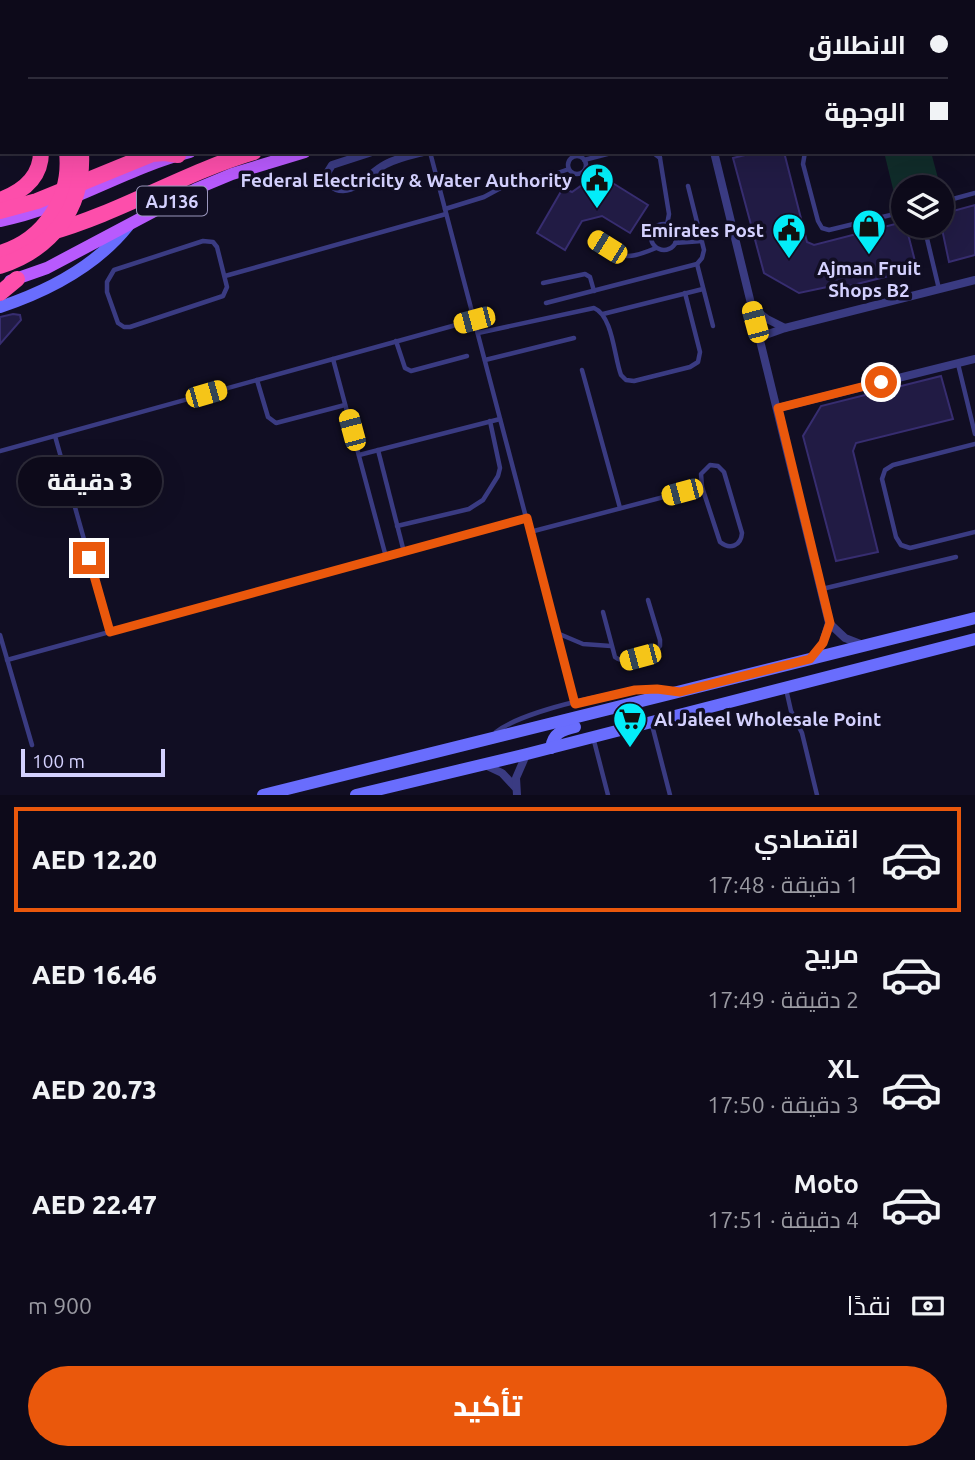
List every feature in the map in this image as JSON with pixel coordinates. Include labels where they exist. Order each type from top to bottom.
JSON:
[{"type":"highway","points":[[0,200],[20,191],[31,181],[39,168],[41,154]]},
{"type":"highway","points":[[0,253],[24,242],[41,229],[53,214],[64,188],[67,154]]},
{"type":"highway","points":[[0,266],[47,241],[62,224],[77,189],[82,167],[81,154]]},
{"type":"highway","points":[[0,211],[37,201],[152,154]]},
{"type":"highway","points":[[0,244],[46,234],[85,221],[206,168],[248,154]]},
{"type":"highway","points":[[0,293],[17,279]]},
{"type":"main road","name":"AJ136","points":[[0,221],[48,209],[184,154]]},
{"type":"main road","name":"AJ136","points":[[0,284],[47,268],[196,189],[232,174],[297,154]]},
{"type":"main road","points":[[0,307],[48,288],[70,275],[112,246],[131,222]]},
{"type":"main road","points":[[264,795],[975,618]]},
{"type":"main road","points":[[356,795],[485,765],[975,639]]},
{"type":"main road","points":[[551,748],[555,736],[561,731],[621,715],[654,699]]},
{"type":"street","points":[[366,154],[332,165],[327,173],[329,183],[338,189],[349,189],[388,162],[416,154]]},
{"type":"street","points":[[714,154],[830,623],[845,638],[864,646]]},
{"type":"street","points":[[760,337],[785,328],[975,280]]},
{"type":"street","points":[[751,306],[767,319],[785,328]]},
{"type":"street","points":[[778,408],[975,359]]},
{"type":"street","points":[[810,659],[823,643],[830,623]]},
{"type":"street","points":[[516,791],[518,769],[527,754]]},
{"type":"street","points":[[485,765],[502,773],[516,791]]},
{"type":"lane","points":[[431,154],[575,704]]},
{"type":"lane","points":[[575,154],[584,160],[586,167],[581,172],[574,173],[569,169],[570,159],[575,154]]},
{"type":"lane","points":[[584,160],[607,154]]},
{"type":"lane","points":[[804,154],[803,164],[822,228],[829,230],[891,215]]},
{"type":"lane","points":[[659,155],[669,214],[667,225]]},
{"type":"lane","points":[[225,276],[446,211],[484,197],[517,179],[549,176],[569,169]]},
{"type":"lane","points":[[545,303],[697,264],[703,254],[702,241],[688,186]]},
{"type":"lane","points":[[954,199],[975,193]]},
{"type":"lane","points":[[656,248],[651,240],[652,231],[659,225],[667,225],[675,230],[675,243]]},
{"type":"lane","points":[[927,238],[939,289]]},
{"type":"lane","points":[[594,239],[619,255],[628,257],[656,248],[669,249],[675,243],[702,241]]},
{"type":"lane","points":[[207,240],[215,244],[225,276],[227,290],[220,298],[127,327],[121,326],[117,320],[107,292],[108,278],[118,268],[207,240]]},
{"type":"lane","points":[[697,264],[713,326]]},
{"type":"lane","points":[[543,283],[585,274],[590,277],[594,291]]},
{"type":"lane","points":[[603,314],[703,289]]},
{"type":"lane","points":[[478,333],[586,308],[597,309],[603,314],[621,375],[626,380],[634,381],[690,367],[698,362],[700,352],[685,293]]},
{"type":"lane","points":[[0,451],[474,320]]},
{"type":"lane","points":[[485,360],[574,338]]},
{"type":"lane","points":[[396,341],[405,368],[411,371],[467,356]]},
{"type":"lane","points":[[333,359],[387,557]]},
{"type":"lane","points":[[958,363],[975,434]]},
{"type":"lane","points":[[582,370],[620,508]]},
{"type":"lane","points":[[257,380],[268,417],[276,423],[345,405]]},
{"type":"lane","points":[[359,455],[500,419]]},
{"type":"lane","points":[[397,526],[469,509],[483,500],[500,468],[490,421]]},
{"type":"lane","points":[[55,436],[110,632]]},
{"type":"lane","points":[[975,444],[893,465],[885,470],[882,479],[896,537],[901,545],[910,548],[975,532]]},
{"type":"lane","points":[[378,450],[404,552]]},
{"type":"lane","points":[[714,465],[722,469],[742,533],[734,546],[729,547],[720,542],[702,487],[701,474],[705,467],[714,465]]},
{"type":"lane","points":[[530,532],[702,487]]},
{"type":"lane","points":[[7,660],[527,518]]},
{"type":"lane","points":[[821,589],[956,557]]},
{"type":"lane","points":[[603,612],[615,657],[623,661],[654,653],[659,649],[660,640],[648,600]]},
{"type":"lane","points":[[557,633],[583,645],[611,646]]},
{"type":"lane","points":[[0,635],[32,745]]},
{"type":"lane","points":[[785,686],[791,711],[802,733],[817,795]]},
{"type":"lane","points":[[488,741],[513,721],[575,704],[635,690],[680,692]]},
{"type":"lane","points":[[650,721],[670,795]]},
{"type":"lane","points":[[593,736],[608,795]]},
{"type":"green space","points":[[884,154],[932,154],[937,175],[891,175],[891,181]]},
{"type":"building","points":[[749,154],[785,154],[807,242],[814,245],[891,225],[891,238],[909,238],[917,269],[833,290],[832,286],[799,293],[764,273],[733,158]]},
{"type":"building","name":"Federal Electricity & Water Authority","points":[[603,177],[648,205],[630,233],[602,216],[582,221],[565,250],[537,233],[563,188],[572,192],[582,185],[597,186]]},
{"type":"building","points":[[975,205],[975,255],[949,262],[944,238],[954,238],[954,211]]},
{"type":"building","points":[[20,315],[21,320],[0,344],[0,317]]},
{"type":"building","points":[[941,376],[953,419],[856,443],[853,451],[878,552],[836,561],[803,436],[821,406]]},
{"type":"place","name":"Federal Electricity & Water Authority","points":[[597,210]]},
{"type":"place","name":"Ajman Fruit Shops B2","points":[[869,256]]},
{"type":"place","name":"Emirates Post","points":[[789,260]]},
{"type":"place","name":"Al Jaleel Wholesale Point","points":[[630,749]]},
{"type":"route","points":[[89,558],[110,632],[527,518],[575,704],[635,690],[680,692],[810,659],[823,643],[830,623],[778,408],[881,382]]}]
